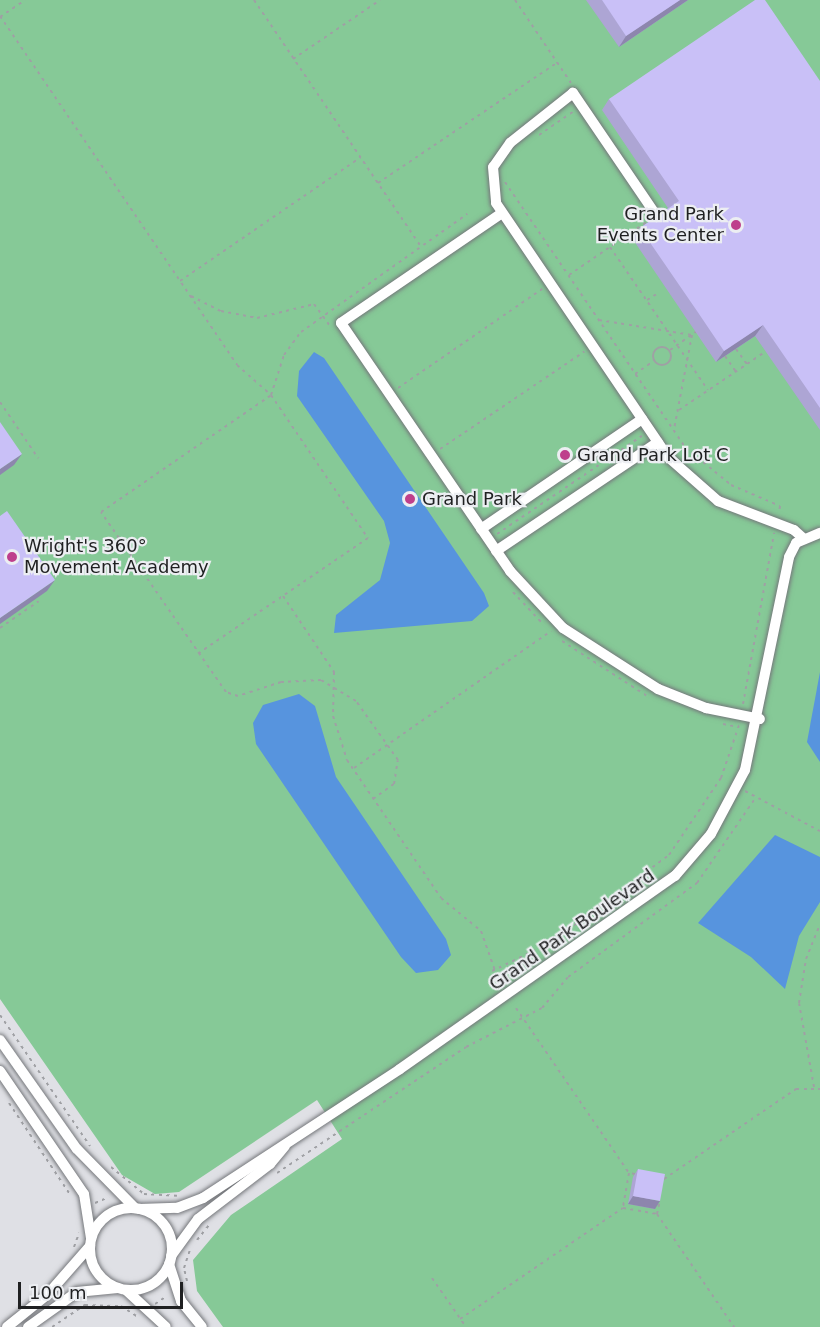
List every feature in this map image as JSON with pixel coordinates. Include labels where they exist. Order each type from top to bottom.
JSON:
[{"type":"street","points":[[656,215],[573,93],[510,143],[497,160],[490,184],[502,213],[642,419],[658,442],[703,491],[748,516],[794,530],[803,538],[820,533]]},
{"type":"street","points":[[502,213],[341,323],[488,540],[543,609],[599,656],[683,699],[760,719]]},
{"type":"street","points":[[481,529],[642,419]]},
{"type":"street","points":[[496,551],[658,442]]},
{"type":"street","name":"Grand Park Boulevard","points":[[137,1209],[177,1208],[198,1201],[264,1153],[285,1145],[664,886],[711,834],[738,787],[760,719],[789,557],[803,538]]},
{"type":"street","points":[[0,1040],[77,1149],[137,1209],[165,1226],[178,1293],[202,1327]]},
{"type":"street","points":[[0,1071],[88,1204],[90,1242],[95,1269],[166,1327]]},
{"type":"street","name":"Grand Park Boulevard","points":[[170,1260],[198,1219],[270,1164],[285,1145]]},
{"type":"street","points":[[7,1327],[53,1289],[109,1214],[137,1209]]},
{"type":"street","points":[[28,1327],[77,1292],[149,1286],[170,1260]]},
{"type":"path","points":[[25,0],[0,16],[242,372],[271,395],[368,538],[197,654]]},
{"type":"path","points":[[254,0],[420,245]]},
{"type":"path","points":[[293,59],[380,0]]},
{"type":"path","points":[[515,0],[575,90]]},
{"type":"path","points":[[378,183],[558,62]]},
{"type":"path","points":[[180,281],[361,157]]},
{"type":"path","points":[[373,798],[394,784],[399,760],[356,701],[335,686],[293,680],[232,695],[216,683],[101,512],[271,395],[284,355],[301,332],[420,245],[467,214]]},
{"type":"path","points":[[389,394],[656,215]]},
{"type":"path","points":[[610,247],[708,390]]},
{"type":"path","points":[[647,300],[658,293]]},
{"type":"path","points":[[599,320],[692,335]]},
{"type":"path","points":[[655,360],[656,349],[670,350],[696,333]]},
{"type":"path","points":[[431,456],[609,335]]},
{"type":"path","points":[[674,431],[689,362],[692,335]]},
{"type":"path","points":[[736,349],[747,364]]},
{"type":"path","points":[[635,374],[655,360],[667,363],[670,350]]},
{"type":"path","points":[[678,411],[766,351]]},
{"type":"path","points":[[725,356],[736,372]]},
{"type":"path","points":[[0,402],[38,458]]},
{"type":"path","points":[[488,540],[666,419]]},
{"type":"path","points":[[283,596],[330,664],[335,686],[336,730],[353,768],[441,898],[481,931],[492,971],[499,982]]},
{"type":"path","points":[[0,628],[39,601]]},
{"type":"path","points":[[353,768],[551,631]]},
{"type":"path","points":[[492,971],[546,946],[652,871],[687,835],[721,778],[820,831]]},
{"type":"path","points":[[267,1179],[466,1047],[542,1008],[568,977],[697,883],[756,797]]},
{"type":"path","points":[[814,1087],[799,1003],[806,959],[820,924]]},
{"type":"path","points":[[516,1008],[629,1173],[623,1208]]},
{"type":"path","points":[[0,1015],[97,1153]]},
{"type":"path","points":[[652,1177],[663,1179],[792,1092],[814,1087],[820,1089]]},
{"type":"path","points":[[8,1107],[76,1202]]},
{"type":"path","points":[[108,1165],[144,1194],[178,1196]]},
{"type":"path","points":[[629,1173],[640,1175]]},
{"type":"path","points":[[88,1204],[106,1200],[124,1179]]},
{"type":"path","points":[[663,1179],[657,1214],[734,1327]]},
{"type":"path","points":[[460,1319],[623,1208],[657,1214]]},
{"type":"path","points":[[52,1327],[85,1305],[122,1306],[142,1320],[161,1297],[189,1290],[186,1257],[212,1221]]},
{"type":"path","points":[[68,1255],[79,1228]]},
{"type":"path","points":[[432,1278],[466,1327]]},
{"type":"green space","name":"Grand Park","points":[[0,0],[820,0],[820,1327],[223,1327],[197,1291],[193,1260],[231,1215],[342,1139],[317,1100],[179,1192],[155,1194],[122,1175],[0,999]]},
{"type":"water","points":[[314,352],[324,358],[484,593],[489,606],[472,621],[334,633],[336,615],[380,580],[390,543],[384,521],[297,396],[299,371]]},
{"type":"water","points":[[820,672],[820,762],[807,742]]},
{"type":"water","points":[[299,694],[315,706],[336,777],[446,939],[451,955],[438,970],[416,973],[401,957],[256,744],[253,723],[263,705]]},
{"type":"water","points":[[775,835],[820,857],[820,902],[799,936],[785,989],[751,957],[698,923]]},
{"type":"building","points":[[602,0],[680,0],[626,36]]},
{"type":"building","name":"Grand Park Events Center","points":[[755,0],[765,0],[820,81],[820,408],[763,325],[724,351],[640,228],[679,201],[609,99]]},
{"type":"building","points":[[0,422],[22,454],[0,469]]},
{"type":"building","name":"Wright's 360° Movement Academy","points":[[7,511],[55,580],[0,618],[0,516]]},
{"type":"building","points":[[638,1169],[665,1174],[660,1201],[633,1196]]},
{"type":"place","name":"Grand Park Events Center","points":[[736,225]]},
{"type":"place","name":"Grand Park Lot C","points":[[565,455]]},
{"type":"place","name":"Grand Park","points":[[410,499]]},
{"type":"place","name":"Wright's 360° Movement Academy","points":[[12,557]]}]
